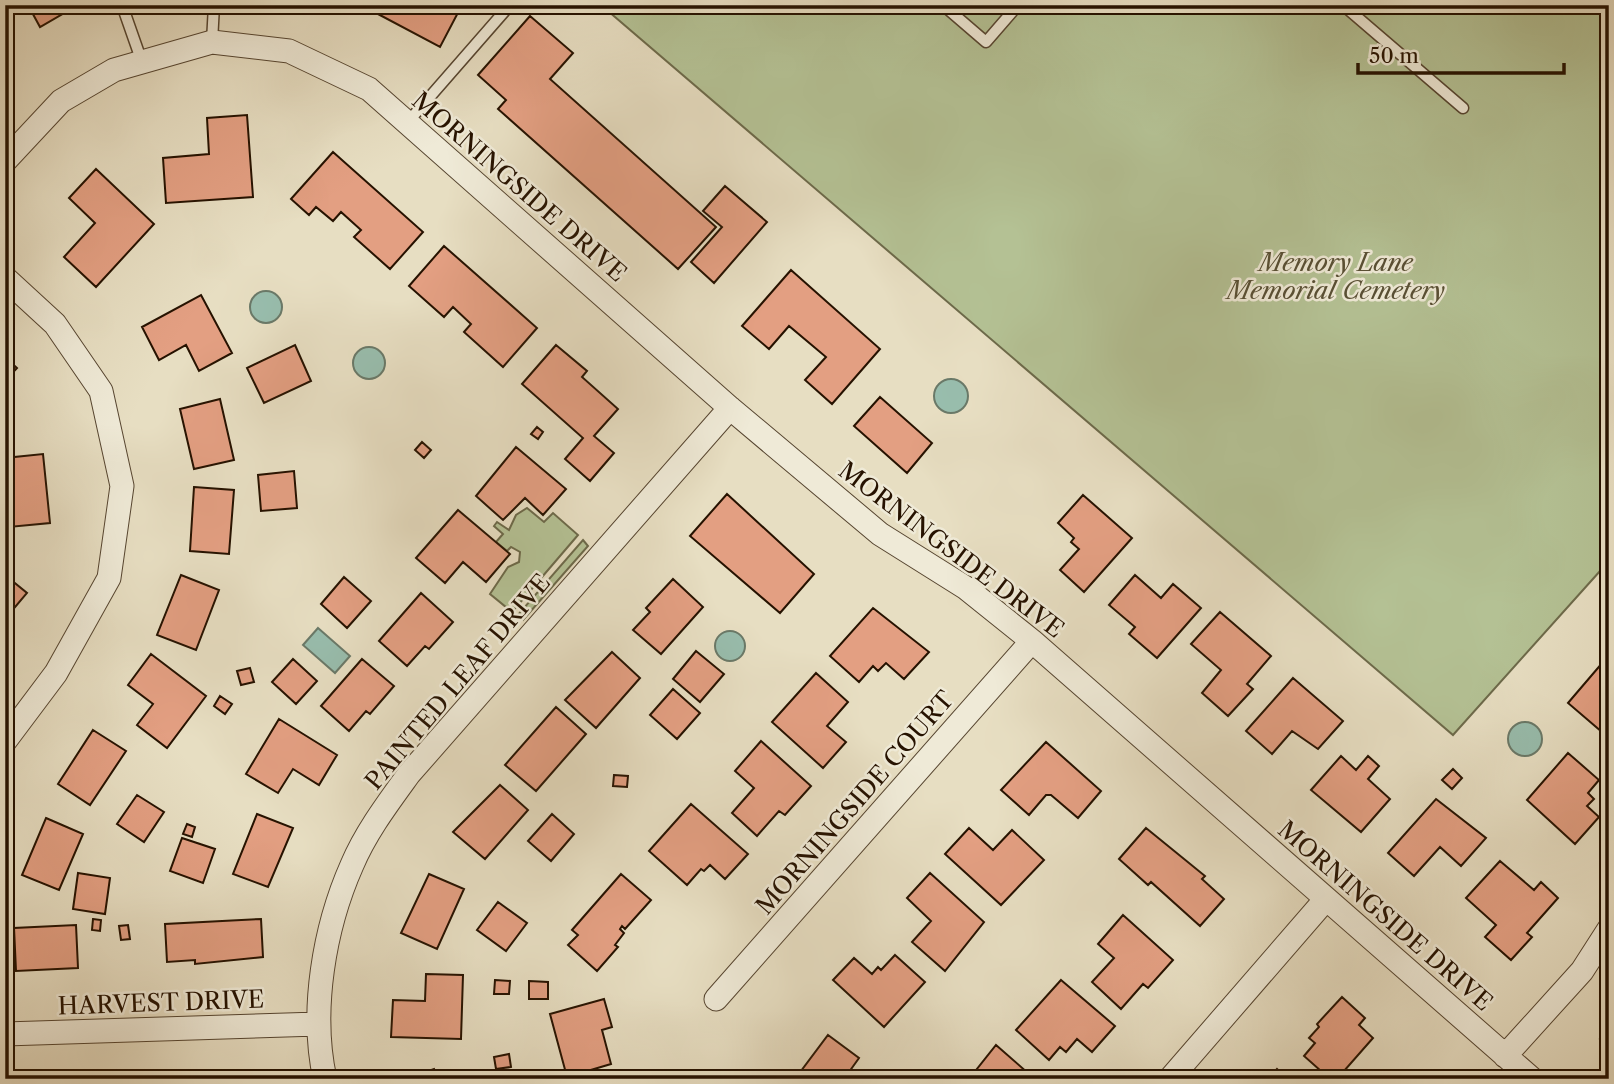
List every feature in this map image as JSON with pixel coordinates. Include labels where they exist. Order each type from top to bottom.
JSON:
[{"type":"street","points":[[5,161],[61,101],[114,70],[212,42]]},
{"type":"street","name":"MORNINGSIDE DRIVE","points":[[212,42],[289,51],[369,89],[730,408],[880,534],[966,587],[1032,641],[1532,1079]]},
{"type":"street","points":[[5,278],[55,324],[100,391],[122,486],[109,578],[56,674],[5,741]]},
{"type":"street","name":"PAINTED LEAF DRIVE","points":[[325,1079],[318,1024],[319,995],[338,906],[352,865],[376,822],[409,774],[730,408]]},
{"type":"street","name":"MORNINGSIDE COURT","points":[[716,999],[1032,641]]},
{"type":"street","points":[[1170,1079],[1326,899]]},
{"type":"street","points":[[1505,1056],[1582,971],[1609,929]]},
{"type":"street","name":"HARVEST DRIVE","points":[[5,1034],[318,1024]]},
{"type":"lane","points":[[122,5],[142,62]]},
{"type":"lane","points":[[212,42],[214,5]]},
{"type":"lane","points":[[407,123],[510,5]]},
{"type":"lane","points":[[943,5],[986,42],[1018,5]]},
{"type":"lane","points":[[1343,5],[1463,108]]},
{"type":"green space","name":"Memory Lane Memorial Cemetery","points":[[601,5],[1609,5],[1609,561],[1453,735]]},
{"type":"green space","points":[[527,508],[544,522],[553,513],[578,535],[512,612],[490,594],[508,567],[519,562],[520,552],[511,547],[507,551],[496,542],[503,534],[494,526],[497,522],[509,530],[516,515]]},
{"type":"green space","points":[[583,540],[588,546],[523,620],[516,617]]},
{"type":"shaded area","points":[[266,291],[277,296],[282,307],[277,318],[266,323],[255,318],[250,307],[255,296]]},
{"type":"shaded area","points":[[369,347],[381,351],[385,363],[381,375],[369,379],[357,375],[353,363],[357,351]]},
{"type":"shaded area","points":[[951,379],[963,384],[968,396],[963,408],[951,413],[939,408],[934,396],[939,384]]},
{"type":"shaded area","points":[[318,628],[350,656],[335,673],[303,645]]},
{"type":"shaded area","points":[[730,631],[740,636],[745,646],[740,656],[730,661],[720,656],[715,646],[720,636]]},
{"type":"shaded area","points":[[1525,722],[1537,727],[1542,739],[1537,751],[1525,756],[1513,751],[1508,739],[1513,727]]},
{"type":"building","points":[[28,5],[78,5],[40,27]]},
{"type":"building","points":[[361,5],[462,5],[440,47]]},
{"type":"building","points":[[530,16],[573,53],[550,79],[716,227],[678,269],[498,109],[506,100],[478,75]]},
{"type":"building","points":[[247,115],[253,197],[166,203],[163,158],[209,154],[207,118]]},
{"type":"building","points":[[333,152],[423,232],[390,269],[354,237],[361,230],[341,212],[333,221],[316,207],[309,215],[291,199]]},
{"type":"building","points":[[96,169],[154,224],[96,287],[64,257],[95,223],[69,198]]},
{"type":"building","points":[[725,186],[767,222],[714,283],[691,262],[722,227],[703,211]]},
{"type":"building","points":[[444,246],[537,328],[503,367],[464,332],[471,324],[453,307],[444,317],[409,286]]},
{"type":"building","points":[[791,270],[880,349],[832,404],[805,380],[826,357],[789,326],[769,349],[742,326]]},
{"type":"building","points":[[201,295],[232,353],[199,371],[186,345],[159,360],[142,327]]},
{"type":"building","points":[[295,345],[311,381],[264,403],[247,368]]},
{"type":"building","points":[[556,345],[587,371],[582,377],[618,409],[594,436],[614,453],[590,481],[565,459],[583,438],[522,384]]},
{"type":"building","points":[[5,357],[17,368],[5,381]]},
{"type":"building","points":[[880,397],[932,443],[907,473],[854,426]]},
{"type":"building","points":[[220,399],[234,460],[194,469],[180,409]]},
{"type":"building","points":[[537,427],[543,432],[538,439],[531,434]]},
{"type":"building","points":[[422,442],[431,450],[424,458],[415,450]]},
{"type":"building","points":[[516,447],[566,489],[543,515],[525,498],[503,520],[476,496]]},
{"type":"building","points":[[43,454],[50,523],[9,527],[5,458]]},
{"type":"building","points":[[294,471],[297,508],[261,511],[258,475]]},
{"type":"building","points":[[194,487],[234,490],[229,554],[190,551]]},
{"type":"building","points":[[727,494],[814,574],[780,613],[690,536]]},
{"type":"building","points":[[1083,495],[1132,538],[1084,592],[1060,570],[1079,549],[1071,542],[1074,538],[1058,523]]},
{"type":"building","points":[[458,510],[510,554],[486,582],[463,562],[445,583],[416,558]]},
{"type":"building","points":[[5,575],[27,593],[5,619]]},
{"type":"building","points":[[181,575],[219,590],[196,650],[157,635]]},
{"type":"building","points":[[1135,575],[1161,598],[1173,584],[1201,608],[1157,658],[1129,634],[1135,627],[1109,605]]},
{"type":"building","points":[[344,577],[371,601],[347,628],[321,604]]},
{"type":"building","points":[[673,579],[703,607],[661,654],[633,630],[650,612],[646,608]]},
{"type":"building","points":[[421,593],[453,622],[429,649],[425,646],[407,666],[379,641]]},
{"type":"building","points":[[873,608],[929,652],[904,679],[886,663],[878,671],[873,666],[859,682],[830,656]]},
{"type":"building","points":[[1220,612],[1271,656],[1247,684],[1253,689],[1228,716],[1202,693],[1221,670],[1191,644]]},
{"type":"building","points":[[696,651],[724,674],[700,702],[673,679]]},
{"type":"building","points":[[612,652],[640,678],[596,728],[565,700]]},
{"type":"building","points":[[151,654],[206,696],[167,748],[137,725],[153,704],[128,685]]},
{"type":"building","points":[[1609,655],[1609,738],[1568,703]]},
{"type":"building","points":[[293,659],[317,681],[296,704],[272,682]]},
{"type":"building","points":[[362,659],[394,686],[370,714],[366,711],[349,731],[321,706]]},
{"type":"building","points":[[250,668],[254,682],[241,685],[237,671]]},
{"type":"building","points":[[816,673],[848,702],[827,726],[846,742],[823,768],[772,722]]},
{"type":"building","points":[[1293,678],[1343,721],[1318,749],[1292,731],[1272,754],[1246,731]]},
{"type":"building","points":[[673,689],[700,713],[677,739],[650,715]]},
{"type":"building","points":[[220,696],[232,704],[225,714],[214,706]]},
{"type":"building","points":[[556,707],[586,734],[536,791],[505,765]]},
{"type":"building","points":[[279,719],[337,755],[319,785],[293,769],[278,793],[246,774]]},
{"type":"building","points":[[93,730],[126,751],[90,805],[58,784]]},
{"type":"building","points":[[761,741],[811,786],[785,815],[779,811],[757,836],[732,813],[754,788],[735,771]]},
{"type":"building","points":[[1046,742],[1101,791],[1078,818],[1051,795],[1046,795],[1029,815],[1001,790]]},
{"type":"building","points":[[1568,753],[1599,780],[1588,793],[1594,799],[1587,806],[1599,817],[1575,844],[1527,800]]},
{"type":"building","points":[[1341,756],[1356,770],[1368,756],[1379,766],[1368,779],[1390,799],[1361,832],[1311,790]]},
{"type":"building","points":[[1453,769],[1462,778],[1452,789],[1442,780]]},
{"type":"building","points":[[614,775],[628,776],[627,787],[613,786]]},
{"type":"building","points":[[500,785],[528,810],[485,859],[453,832]]},
{"type":"building","points":[[137,795],[164,812],[144,842],[117,824]]},
{"type":"building","points":[[1436,799],[1486,838],[1461,866],[1440,847],[1414,876],[1388,853]]},
{"type":"building","points":[[691,804],[748,854],[725,879],[710,865],[704,871],[701,869],[687,885],[649,851]]},
{"type":"building","points":[[257,814],[293,828],[268,887],[233,874]]},
{"type":"building","points":[[552,814],[574,834],[551,861],[528,841]]},
{"type":"building","points":[[46,818],[83,834],[59,890],[22,875]]},
{"type":"building","points":[[187,824],[195,827],[192,837],[183,834]]},
{"type":"building","points":[[969,828],[993,850],[1012,830],[1044,860],[1001,905],[945,854]]},
{"type":"building","points":[[1146,828],[1205,876],[1202,879],[1224,899],[1200,926],[1151,882],[1148,885],[1119,859]]},
{"type":"building","points":[[182,838],[215,849],[203,883],[170,871]]},
{"type":"building","points":[[1500,861],[1534,890],[1541,882],[1558,898],[1527,933],[1532,937],[1511,960],[1485,937],[1496,925],[1466,898]]},
{"type":"building","points":[[78,873],[110,878],[105,914],[73,909]]},
{"type":"building","points":[[930,873],[984,922],[945,971],[912,942],[931,921],[907,898]]},
{"type":"building","points":[[429,874],[464,889],[437,949],[401,933]]},
{"type":"building","points":[[621,874],[651,900],[625,929],[622,926],[620,929],[624,933],[615,945],[618,947],[597,971],[568,945],[578,935],[572,930]]},
{"type":"building","points":[[498,902],[527,923],[506,951],[477,930]]},
{"type":"building","points":[[1123,915],[1173,960],[1148,988],[1143,984],[1121,1009],[1092,982],[1114,958],[1098,944]]},
{"type":"building","points":[[93,919],[101,920],[100,931],[92,930]]},
{"type":"building","points":[[261,919],[263,957],[195,964],[195,960],[167,962],[165,924]]},
{"type":"building","points":[[76,925],[78,968],[16,971],[14,928]]},
{"type":"building","points":[[128,925],[130,939],[121,940],[119,926]]},
{"type":"building","points":[[895,955],[925,982],[884,1027],[833,980],[854,958],[872,974],[878,967],[881,970]]},
{"type":"building","points":[[426,974],[463,975],[461,1039],[391,1037],[393,1000],[425,1001]]},
{"type":"building","points":[[495,980],[510,981],[509,994],[494,994]]},
{"type":"building","points":[[1061,980],[1115,1026],[1092,1052],[1077,1039],[1066,1052],[1060,1047],[1049,1060],[1016,1030]]},
{"type":"building","points":[[529,981],[548,982],[548,999],[529,999]]},
{"type":"building","points":[[1342,997],[1365,1018],[1359,1025],[1373,1038],[1337,1079],[1330,1079],[1304,1056],[1315,1043],[1309,1038],[1319,1027],[1317,1024]]},
{"type":"building","points":[[604,999],[612,1027],[602,1030],[611,1064],[567,1077],[550,1014]]},
{"type":"building","points":[[1609,1028],[1609,1047],[1600,1039]]},
{"type":"building","points":[[828,1035],[859,1058],[844,1079],[795,1079]]},
{"type":"building","points":[[996,1045],[1028,1073],[1023,1079],[969,1079]]},
{"type":"building","points":[[509,1054],[511,1067],[496,1069],[494,1057]]},
{"type":"building","points":[[434,1069],[437,1079],[405,1079],[414,1076]]},
{"type":"building","points":[[1277,1069],[1288,1079],[1268,1079]]}]
